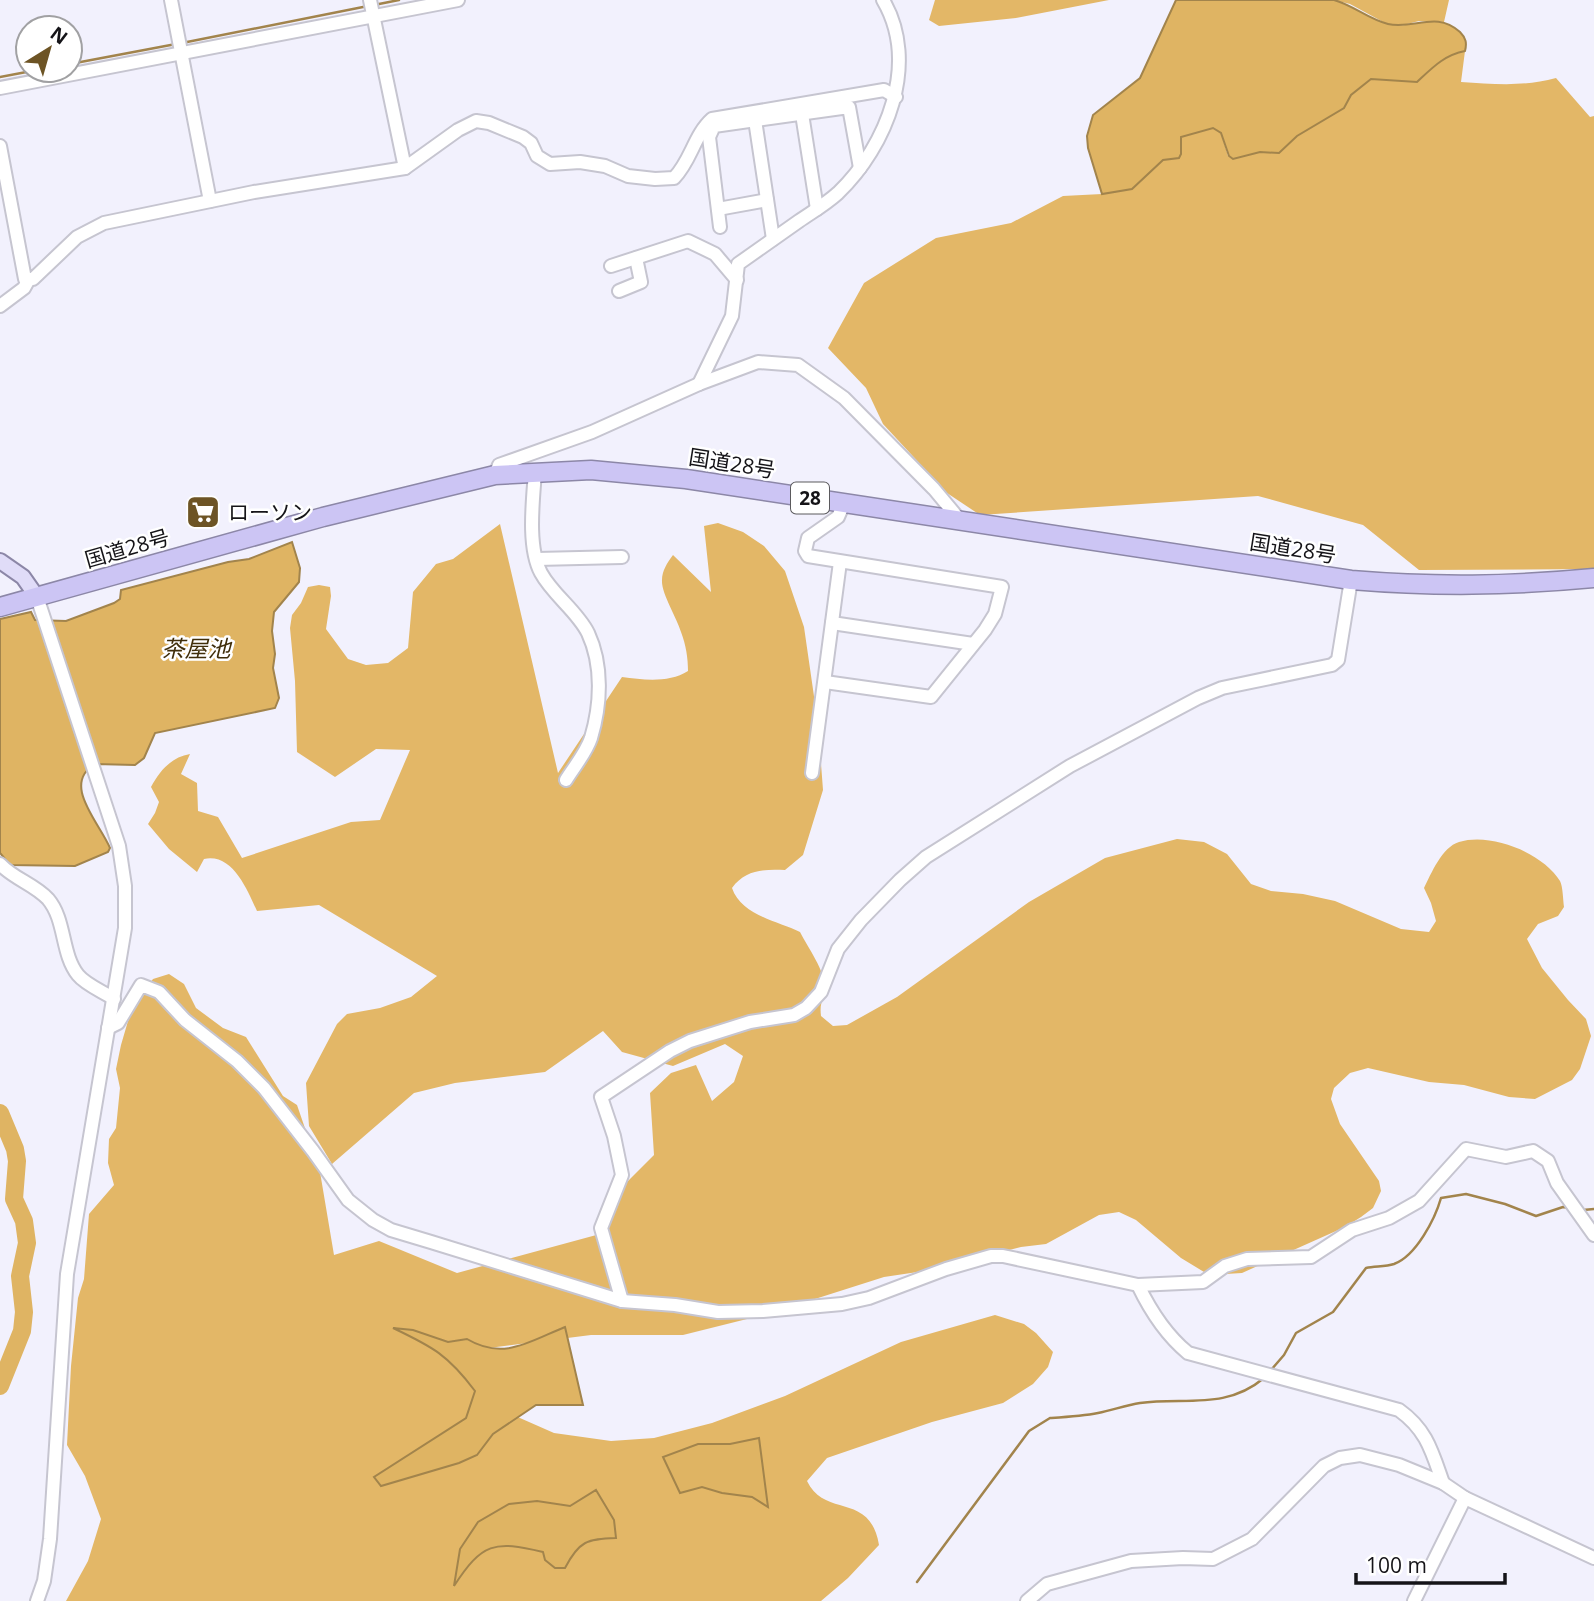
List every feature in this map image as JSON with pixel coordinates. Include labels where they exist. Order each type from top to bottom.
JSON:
[{"type":"highway","name":"国道28号","points":[[0,607],[323,517],[495,475],[591,470],[647,474],[959,519],[1351,580],[1424,586],[1475,586],[1524,585],[1594,578]]},
{"type":"main road","points":[[0,561],[23,577],[37,597]]},
{"type":"street","points":[[171,0],[210,201]]},
{"type":"street","points":[[0,88],[180,47],[372,9],[458,0]]},
{"type":"street","points":[[699,384],[732,316],[738,264],[838,193],[860,168],[880,135],[895,97],[899,62],[896,31],[883,0]]},
{"type":"street","points":[[372,9],[405,168]]},
{"type":"street","points":[[0,146],[24,279],[33,279],[77,237],[104,223],[210,201],[405,168],[458,130],[476,121],[489,123],[523,137],[531,144],[537,156],[550,164],[580,162],[605,166],[628,176],[674,178],[681,171],[703,127],[712,119],[884,90],[895,97]]},
{"type":"street","points":[[720,227],[709,137],[714,126],[849,107],[860,168]]},
{"type":"street","points":[[802,114],[817,209]]},
{"type":"street","points":[[755,120],[773,239]]},
{"type":"street","points":[[718,209],[767,200]]},
{"type":"street","points":[[611,266],[688,241],[715,254],[737,280]]},
{"type":"street","points":[[619,290],[641,282],[636,258]]},
{"type":"street","points":[[0,306],[24,288],[29,279]]},
{"type":"street","points":[[495,475],[499,465],[592,432],[699,384],[758,362],[798,365],[844,398],[934,489],[959,519]]},
{"type":"street","points":[[535,472],[532,511],[540,572],[587,632],[597,662],[600,688],[591,740],[566,780]]},
{"type":"street","points":[[825,682],[931,697],[995,614],[1002,587],[808,556],[805,551],[808,538],[838,517],[844,503]]},
{"type":"street","points":[[537,559],[622,557]]},
{"type":"street","points":[[812,772],[840,562]]},
{"type":"street","points":[[622,1301],[601,1228],[622,1175],[614,1136],[601,1097],[670,1051],[690,1041],[750,1023],[794,1015],[806,1008],[821,992],[838,949],[861,920],[900,880],[926,857],[1070,766],[1222,688],[1332,665],[1338,660],[1351,580]]},
{"type":"street","points":[[37,597],[119,846],[125,886],[125,928],[67,1274],[50,1539],[44,1581],[37,1601]]},
{"type":"street","points":[[832,623],[973,644]]},
{"type":"street","points":[[0,864],[10,875],[48,899],[57,915],[78,975],[114,999]]},
{"type":"street","points":[[108,1028],[118,1024],[141,985],[159,992],[185,1020],[237,1061],[264,1088],[313,1151],[340,1192],[373,1220],[407,1237],[622,1301],[718,1312],[822,1307],[869,1298],[946,1269],[991,1256],[1003,1256],[1138,1285],[1203,1282],[1226,1266],[1247,1259],[1311,1257],[1352,1230],[1389,1218],[1419,1201],[1466,1149],[1506,1157],[1533,1151],[1548,1161],[1557,1183],[1594,1235]]},
{"type":"street","points":[[1138,1285],[1148,1307],[1179,1346],[1188,1353],[1399,1410],[1416,1423],[1428,1443],[1443,1483]]},
{"type":"street","points":[[1027,1601],[1047,1584],[1131,1561],[1213,1559],[1252,1539],[1324,1466],[1340,1458],[1360,1455],[1399,1465],[1443,1483],[1465,1499],[1594,1559]]},
{"type":"street","points":[[1414,1601],[1465,1499]]},
{"type":"shaded area","points":[[935,0],[1109,0],[1016,18],[939,26],[929,20]]},
{"type":"shaded area","points":[[1334,0],[1449,0],[1444,22],[1419,21],[1399,26],[1385,23],[1350,4]]},
{"type":"shaded area","points":[[1465,51],[1461,82],[1520,84],[1556,78],[1590,117],[1594,116],[1594,569],[1419,570],[1363,525],[1258,496],[980,515],[947,493],[883,424],[866,388],[828,348],[864,283],[936,238],[1011,223],[1063,196],[1132,189],[1163,160],[1181,154],[1180,137],[1213,128],[1221,133],[1228,156],[1233,158],[1260,152],[1279,153],[1297,136],[1344,108],[1351,95],[1371,78],[1417,82],[1445,59]]},
{"type":"shaded area","points":[[718,523],[743,532],[764,546],[785,571],[804,627],[818,724],[823,790],[803,855],[785,870],[749,874],[732,888],[743,905],[751,911],[800,932],[824,982],[821,1016],[833,1026],[847,1025],[897,997],[1029,902],[1105,858],[1177,839],[1204,842],[1227,854],[1251,884],[1271,891],[1335,901],[1401,929],[1429,932],[1436,921],[1424,888],[1438,862],[1447,849],[1459,842],[1486,840],[1515,847],[1529,854],[1542,862],[1560,881],[1564,907],[1558,916],[1538,924],[1527,939],[1542,968],[1586,1019],[1591,1036],[1580,1069],[1572,1080],[1535,1099],[1509,1097],[1464,1085],[1429,1082],[1368,1068],[1350,1073],[1334,1088],[1331,1099],[1340,1124],[1379,1181],[1381,1191],[1373,1208],[1345,1227],[1242,1273],[1209,1275],[1181,1258],[1136,1220],[1119,1212],[1099,1215],[1046,1244],[1021,1247],[931,1270],[884,1277],[771,1313],[683,1335],[591,1335],[481,1349],[497,1408],[554,1433],[611,1441],[654,1438],[712,1423],[785,1396],[901,1342],[995,1315],[1024,1324],[1036,1333],[1053,1352],[1048,1367],[1033,1384],[1003,1403],[932,1422],[827,1458],[807,1481],[815,1492],[825,1499],[857,1511],[866,1518],[874,1528],[879,1545],[848,1578],[821,1601],[66,1601],[88,1561],[101,1519],[85,1476],[67,1445],[71,1366],[78,1298],[84,1279],[89,1214],[114,1185],[108,1163],[109,1139],[116,1128],[120,1088],[116,1069],[128,1021],[139,998],[153,979],[169,974],[184,984],[196,1008],[223,1028],[246,1037],[283,1096],[297,1105],[320,1172],[334,1255],[379,1241],[457,1273],[600,1234],[623,1186],[654,1155],[650,1093],[671,1073],[696,1065],[712,1101],[734,1082],[743,1056],[725,1044],[673,1066],[622,1052],[603,1031],[545,1072],[455,1083],[414,1093],[332,1164],[309,1126],[306,1083],[337,1024],[347,1014],[380,1008],[411,997],[437,976],[319,905],[257,911],[238,875],[223,862],[204,859],[197,872],[169,849],[148,824],[159,802],[151,787],[172,761],[190,754],[181,774],[197,783],[198,811],[218,817],[242,858],[351,822],[380,820],[410,750],[376,749],[335,777],[297,752],[290,628],[292,615],[308,587],[330,587],[326,629],[348,659],[366,665],[388,663],[408,648],[413,592],[436,564],[453,559],[500,524],[558,773],[622,677],[665,679],[688,671],[684,642],[662,585],[663,573],[673,555],[711,592],[704,526]]},
{"type":"water","points":[[1176,0],[1334,0],[1388,24],[1442,22],[1462,34],[1466,48],[1465,51],[1439,63],[1417,82],[1371,79],[1351,95],[1344,108],[1297,136],[1279,153],[1260,152],[1233,159],[1229,156],[1221,133],[1213,128],[1181,137],[1179,158],[1163,160],[1132,189],[1102,194],[1088,148],[1087,136],[1093,115],[1140,78]]},
{"type":"water","name":"茶屋池","points":[[292,542],[300,568],[299,582],[274,612],[273,668],[279,698],[275,708],[155,733],[144,758],[135,765],[95,764],[85,772],[81,782],[82,793],[110,848],[108,852],[75,866],[10,865],[0,853],[0,619],[31,612],[35,620],[66,621],[114,603],[120,599],[121,590],[249,559]]},
{"type":"water","points":[[565,1327],[583,1405],[536,1405],[493,1434],[477,1455],[381,1486],[374,1477],[466,1418],[475,1391],[439,1353],[393,1328],[413,1330],[448,1342],[467,1339],[480,1345],[505,1349],[528,1343]]},
{"type":"water","points":[[759,1438],[768,1507],[752,1497],[702,1487],[680,1493],[663,1457],[698,1444],[730,1444]]},
{"type":"water","points":[[596,1490],[614,1520],[616,1538],[585,1543],[575,1552],[565,1568],[555,1568],[545,1560],[543,1552],[512,1546],[491,1548],[473,1561],[454,1586],[460,1549],[478,1522],[509,1504],[537,1501],[570,1506]]},
{"type":"waterway","points":[[374,5],[399,0]]},
{"type":"waterway","points":[[182,43],[368,6]]},
{"type":"waterway","points":[[84,61],[176,44]]},
{"type":"waterway","points":[[0,77],[14,74]]},
{"type":"waterway","points":[[0,1113],[15,1149],[17,1161],[14,1199],[24,1221],[27,1243],[20,1276],[24,1312],[22,1331],[0,1386]]},
{"type":"waterway","points":[[1271,1370],[1284,1355],[1296,1333],[1333,1312],[1366,1268],[1394,1264],[1410,1253],[1429,1226],[1441,1198],[1466,1194],[1505,1204],[1536,1216],[1563,1207],[1570,1208]]},
{"type":"waterway","points":[[1583,1210],[1594,1209]]},
{"type":"waterway","points":[[917,1582],[1029,1431],[1050,1418],[1092,1414],[1140,1403],[1220,1398],[1235,1395],[1264,1378]]},
{"type":"place","name":"ローソン","points":[[203,512]]}]
